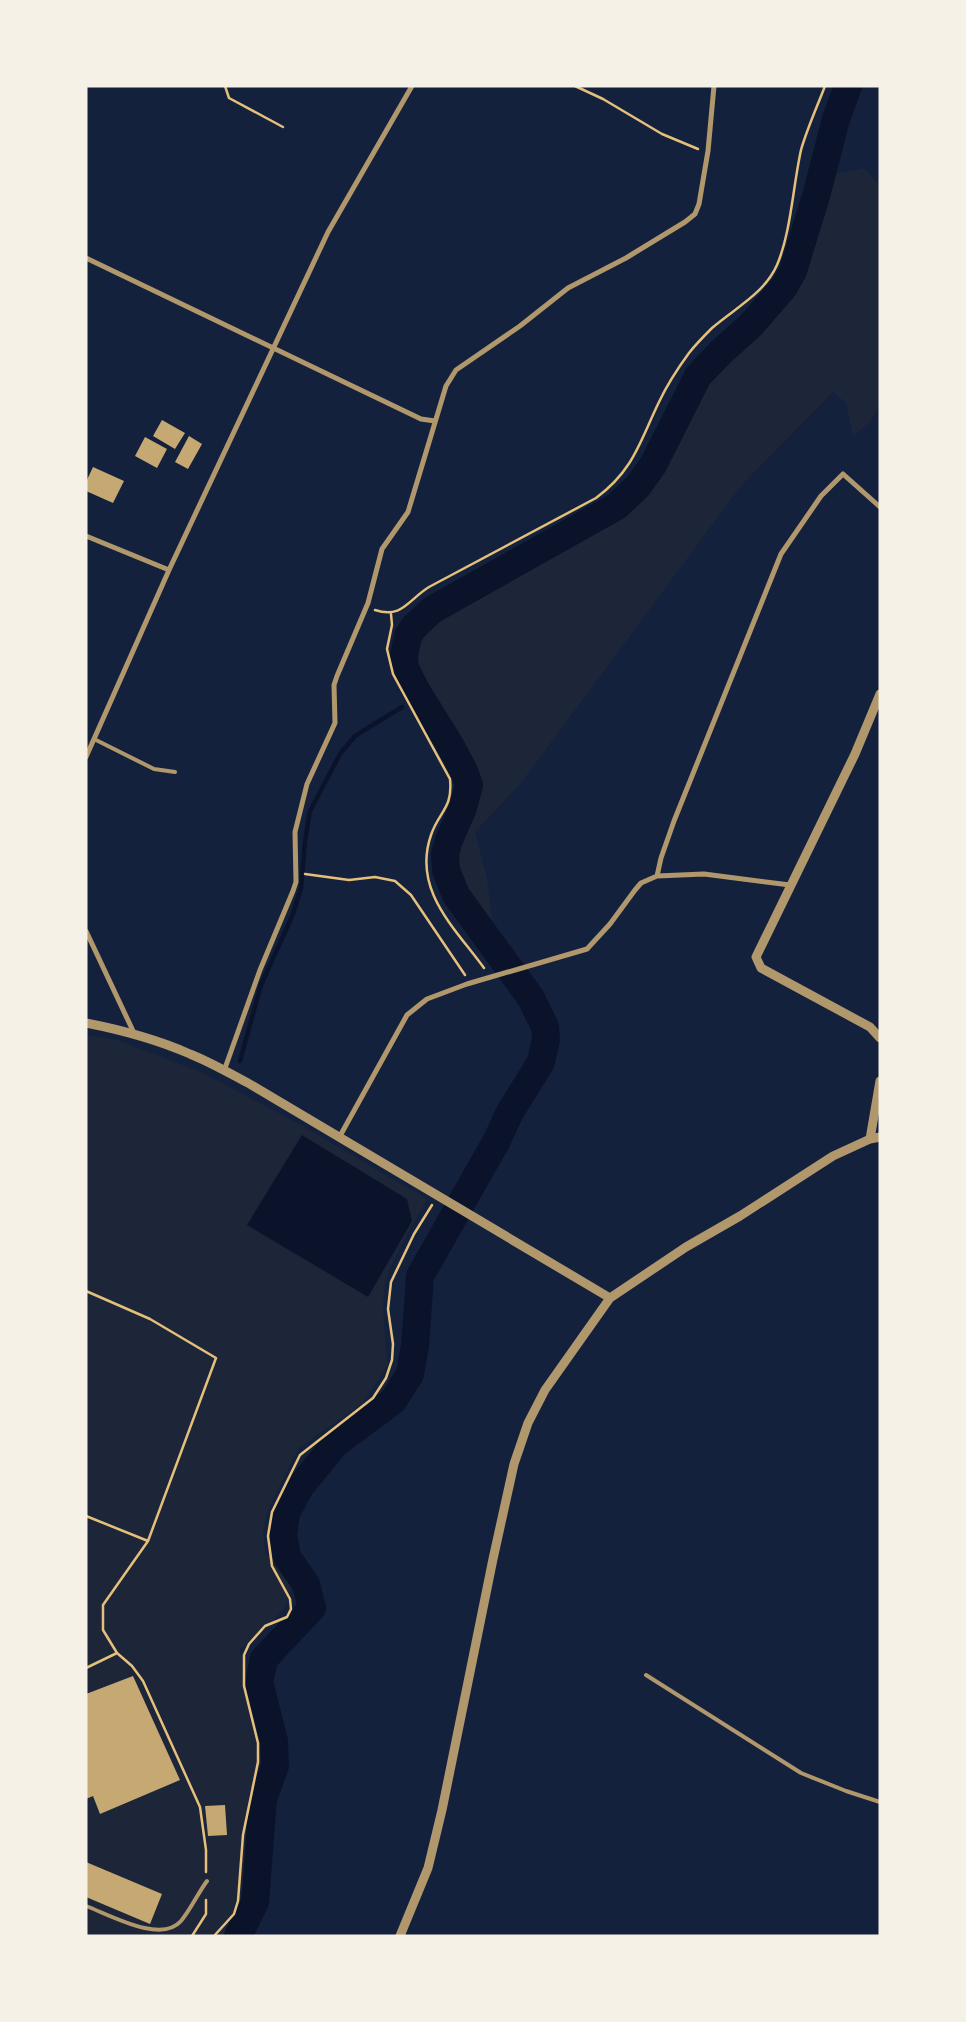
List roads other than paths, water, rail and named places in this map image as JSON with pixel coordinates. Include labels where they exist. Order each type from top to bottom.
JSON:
[{"type":"street","points":[[86,757],[169,570],[328,232],[412,86]]},
{"type":"street","points":[[224,1071],[260,970],[296,882],[295,832],[313,767],[335,723],[334,685],[366,607],[382,549],[408,512],[446,386],[456,370],[520,326],[568,288],[626,258],[695,214],[699,204],[708,152],[714,86]]},
{"type":"street","points":[[86,258],[421,419],[435,421]]},
{"type":"street","points":[[657,876],[674,821],[781,554],[822,496],[843,474],[880,508]]},
{"type":"street","points":[[86,536],[169,570]]},
{"type":"street","points":[[880,694],[855,754],[756,957],[761,968],[870,1027],[880,1038]]},
{"type":"street","points":[[340,1136],[407,1015],[427,999],[524,966],[587,949],[610,924],[634,890],[641,883],[657,876],[704,874],[790,884]]},
{"type":"street","points":[[86,931],[134,1034]]},
{"type":"street","points":[[86,1023],[134,1034],[190,1054],[224,1071],[340,1136],[610,1298]]},
{"type":"street","points":[[870,1139],[880,1081]]},
{"type":"street","points":[[400,1936],[428,1868],[442,1810],[492,1559],[517,1456],[528,1423],[545,1390],[610,1298],[686,1247],[740,1216],[833,1156],[870,1139],[880,1137]]},
{"type":"lane","points":[[94,739],[154,769],[175,772]]},
{"type":"lane","points":[[646,1676],[801,1773],[880,1802]]},
{"type":"lane","points":[[86,1906],[146,1930],[163,1930],[181,1922],[207,1881]]},
{"type":"waterway","points":[[238,1936],[255,1902],[263,1798],[275,1766],[274,1741],[259,1682],[264,1659],[312,1608],[306,1584],[287,1557],[283,1535],[286,1513],[300,1487],[336,1443],[393,1401],[410,1374],[415,1346],[420,1276],[496,1142],[510,1112],[541,1062],[546,1039],[545,1027],[531,998],[456,895],[446,870],[445,854],[463,808],[469,785],[450,745],[417,692],[405,668],[404,656],[408,636],[414,627],[432,610],[617,506],[638,486],[653,465],[698,376],[751,325],[784,287],[793,271],[816,196],[836,119],[848,86]]},
{"type":"waterway","points":[[413,697],[417,692]]},
{"type":"waterway","points":[[240,1061],[261,985],[293,914],[301,888],[310,811],[340,754],[355,736],[402,707]]}]
